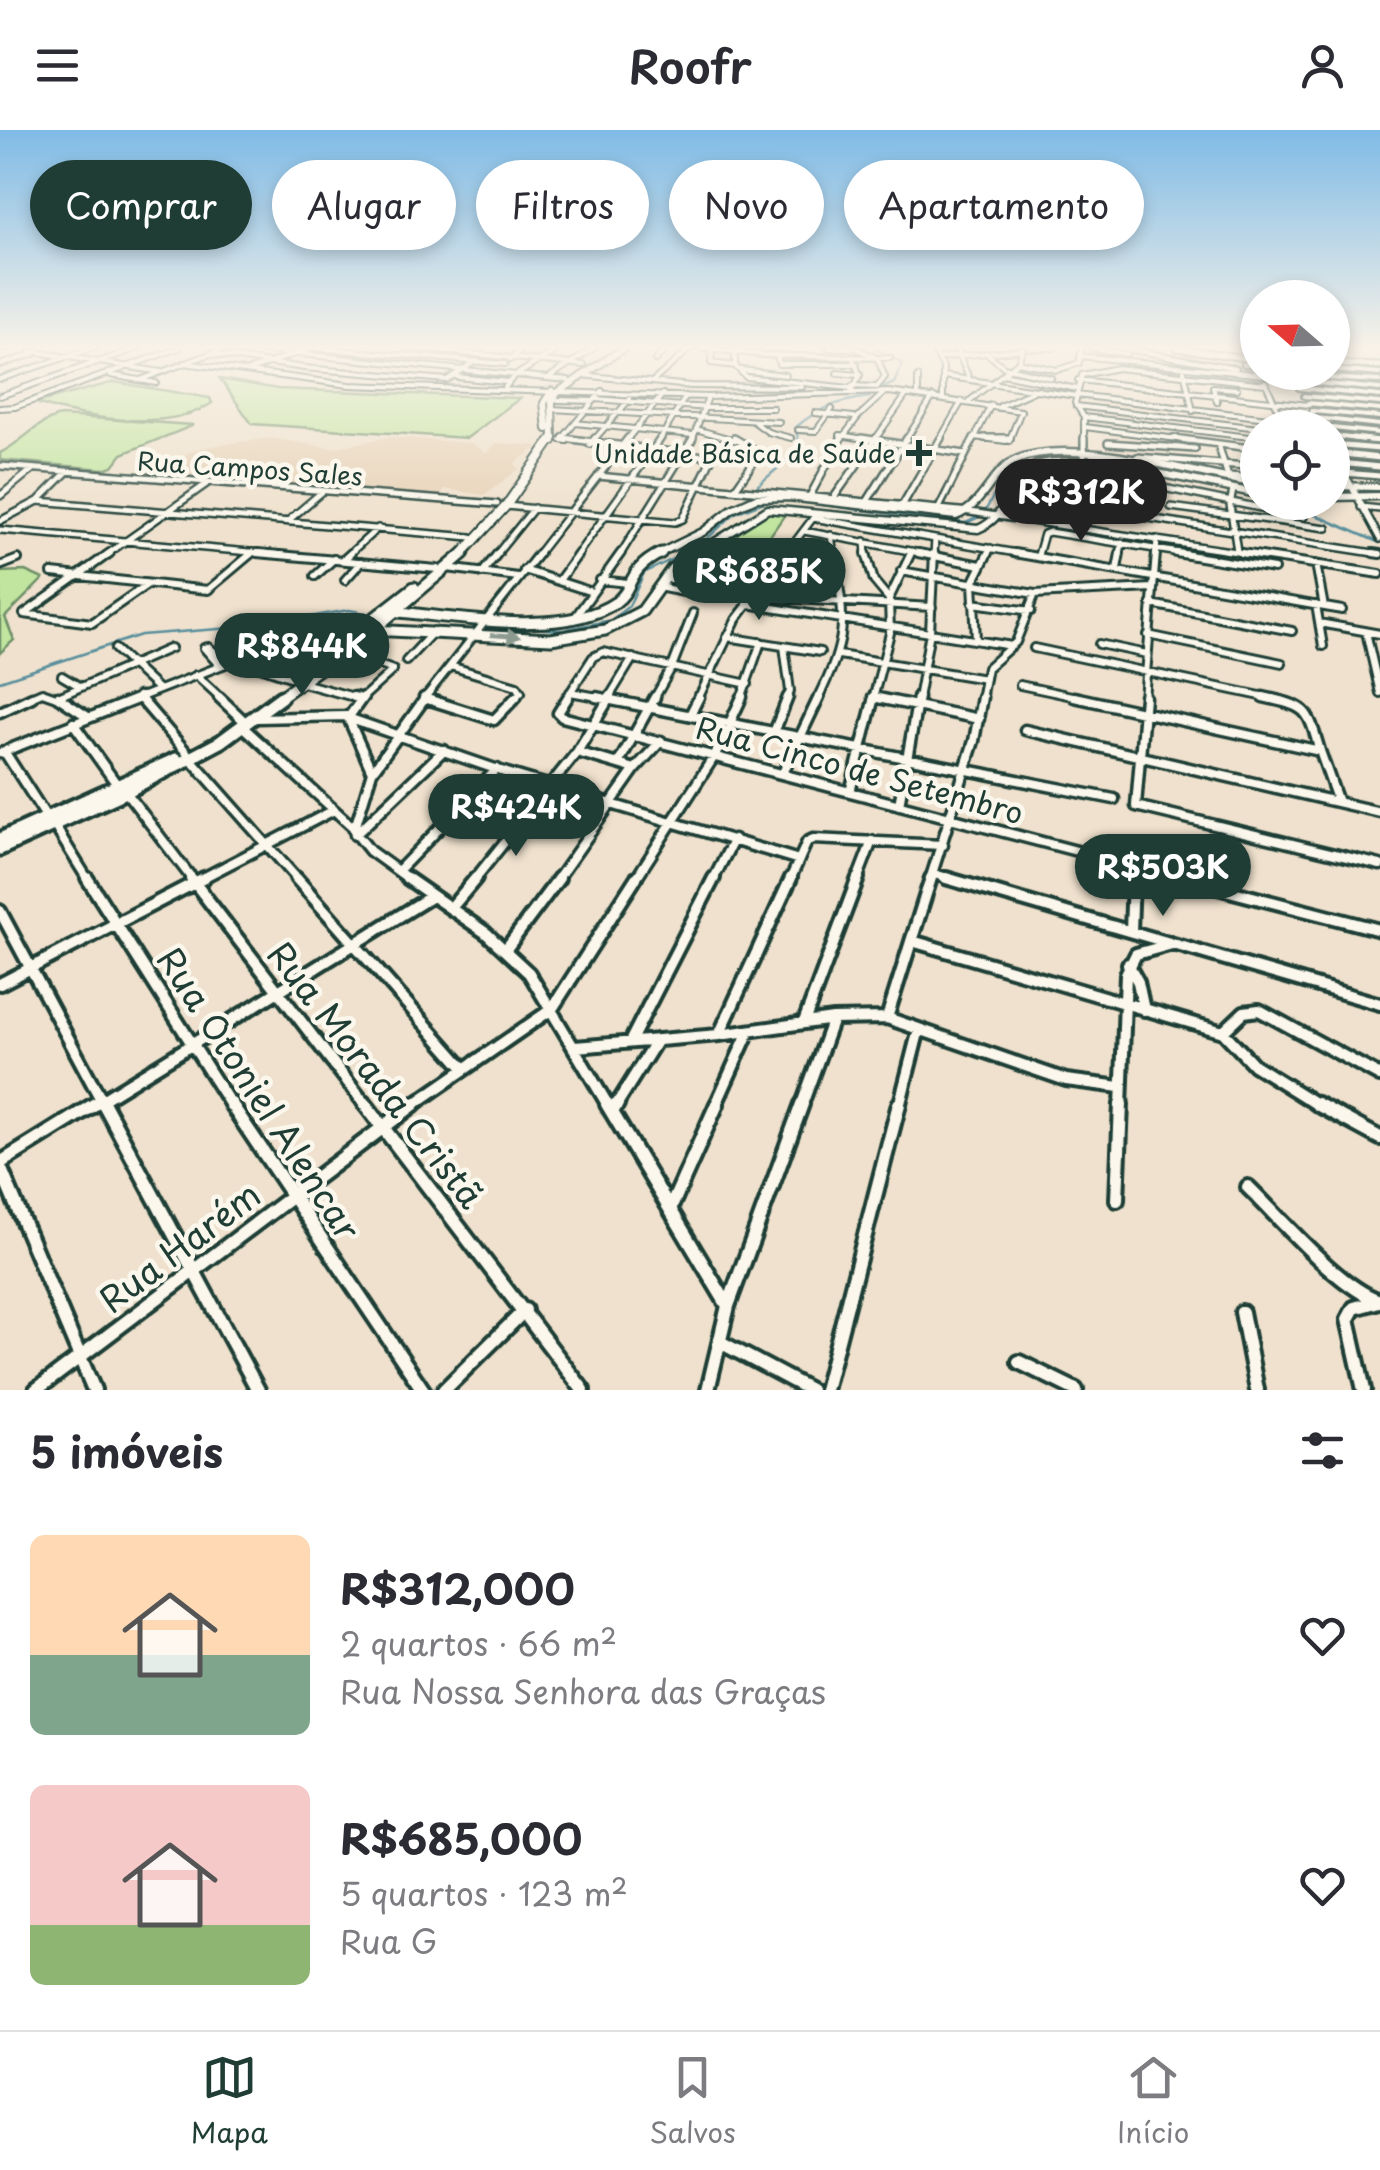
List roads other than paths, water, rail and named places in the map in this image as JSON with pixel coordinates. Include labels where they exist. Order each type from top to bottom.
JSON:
[{"type":"main road","points":[[368,627],[380,611],[442,569],[502,505],[544,443],[545,407]]},
{"type":"main road","points":[[0,849],[189,756],[243,723],[368,627],[400,610],[560,440],[552,409]]},
{"type":"main road","points":[[243,723],[257,718],[300,681]]},
{"type":"main road","points":[[0,839],[50,822]]},
{"type":"street","points":[[590,444],[623,407]]},
{"type":"street","points":[[354,832],[372,772],[397,734],[653,407]]},
{"type":"street","points":[[560,579],[682,407]]},
{"type":"street","points":[[692,407],[773,408]]},
{"type":"street","points":[[811,494],[840,435],[866,407]]},
{"type":"street","points":[[835,496],[896,407]]},
{"type":"street","points":[[868,500],[927,407]]},
{"type":"street","points":[[903,504],[962,407]]},
{"type":"street","points":[[939,508],[990,407]]},
{"type":"street","points":[[974,437],[1008,441],[1021,411],[1003,407]]},
{"type":"street","points":[[1077,407],[1084,417],[1086,464],[1078,527]]},
{"type":"street","points":[[1083,407],[1240,426]]},
{"type":"street","points":[[1172,407],[1240,414]]},
{"type":"street","points":[[1314,407],[1380,421]]},
{"type":"street","points":[[572,620],[666,484],[708,408]]},
{"type":"street","points":[[552,409],[779,422]]},
{"type":"street","points":[[560,440],[587,409]]},
{"type":"street","points":[[1192,409],[1197,430]]},
{"type":"street","points":[[815,413],[830,411],[854,417]]},
{"type":"street","points":[[798,430],[816,431],[830,411]]},
{"type":"street","points":[[1084,417],[1240,436]]},
{"type":"street","points":[[1350,420],[1380,421]]},
{"type":"street","points":[[753,421],[764,430],[791,438]]},
{"type":"street","points":[[575,423],[730,436],[760,453],[735,490]]},
{"type":"street","points":[[1085,428],[1240,447]]},
{"type":"street","points":[[1350,430],[1380,433]]},
{"type":"street","points":[[1134,434],[1136,446]]},
{"type":"street","points":[[840,435],[965,454]]},
{"type":"street","points":[[1350,438],[1380,441]]},
{"type":"street","points":[[560,440],[714,460],[700,487]]},
{"type":"street","points":[[1108,443],[1195,449]]},
{"type":"street","points":[[1218,444],[1229,478]]},
{"type":"street","points":[[1350,453],[1380,449]]},
{"type":"street","points":[[974,512],[992,480],[1018,458],[1044,453],[1240,491]]},
{"type":"street","points":[[1350,456],[1380,458]]},
{"type":"street","points":[[1137,457],[1240,466]]},
{"type":"street","points":[[1350,459],[1380,467]]},
{"type":"street","points":[[1052,523],[1053,462]]},
{"type":"street","points":[[1086,464],[1124,478],[1166,485],[1240,507]]},
{"type":"street","points":[[368,627],[475,631],[551,639],[592,634],[642,611],[661,582],[679,565],[756,513],[771,509],[961,530],[986,527],[998,516],[1019,479],[1036,465],[1086,464],[1240,479]]},
{"type":"street","name":"Rua Campos Sales","points":[[0,466],[675,522],[683,519],[700,487]]},
{"type":"street","points":[[0,496],[33,469]]},
{"type":"street","points":[[0,521],[38,500],[67,472]]},
{"type":"street","points":[[1350,474],[1380,476]]},
{"type":"street","points":[[598,476],[974,512],[1380,574]]},
{"type":"street","points":[[1124,478],[1123,513],[1380,554]]},
{"type":"street","points":[[148,584],[92,623],[24,614],[208,483]]},
{"type":"street","points":[[1166,485],[1166,500]]},
{"type":"street","points":[[1352,491],[1380,486]]},
{"type":"street","points":[[1350,487],[1380,539]]},
{"type":"street","points":[[1234,490],[1230,505],[1236,551]]},
{"type":"street","points":[[289,520],[323,491]]},
{"type":"street","points":[[1352,491],[1380,496]]},
{"type":"street","points":[[380,611],[572,620],[614,604],[625,594],[645,560],[691,539],[732,509],[756,498],[794,498],[939,517],[974,512]]},
{"type":"street","points":[[38,500],[470,536]]},
{"type":"street","points":[[220,515],[230,507]]},
{"type":"street","points":[[1171,507],[1327,528]]},
{"type":"street","points":[[482,573],[534,508]]},
{"type":"street","points":[[1361,508],[1380,510]]},
{"type":"street","points":[[691,713],[747,604],[813,518],[1038,554],[1342,610]]},
{"type":"street","points":[[1371,523],[1380,524]]},
{"type":"street","points":[[343,560],[378,528]]},
{"type":"street","points":[[1,531],[518,577]]},
{"type":"street","points":[[804,531],[981,565]]},
{"type":"street","points":[[1038,554],[1046,532],[1274,569]]},
{"type":"street","points":[[784,773],[839,654],[844,618],[831,535]]},
{"type":"street","points":[[898,805],[925,668],[935,539]]},
{"type":"street","points":[[1157,539],[1136,806],[1380,865]]},
{"type":"street","points":[[865,541],[867,564],[888,601]]},
{"type":"street","points":[[1117,569],[1122,543]]},
{"type":"street","points":[[976,639],[974,584],[991,548]]},
{"type":"street","points":[[850,792],[891,625],[888,601],[912,550]]},
{"type":"street","points":[[52,573],[208,590],[253,552]]},
{"type":"street","points":[[700,554],[800,579],[792,597]]},
{"type":"street","points":[[0,566],[18,559]]},
{"type":"street","points":[[315,576],[334,560]]},
{"type":"street","points":[[344,580],[362,562]]},
{"type":"street","points":[[1316,564],[1323,646]]},
{"type":"street","points":[[679,565],[724,572]]},
{"type":"street","points":[[524,570],[592,592]]},
{"type":"street","points":[[900,570],[1035,594],[1152,588]]},
{"type":"street","points":[[600,580],[628,584]]},
{"type":"street","points":[[661,582],[695,593],[888,601],[932,607]]},
{"type":"street","points":[[661,582],[703,584]]},
{"type":"street","points":[[887,1018],[967,767],[990,662],[1012,646],[1031,611],[1035,594]]},
{"type":"street","points":[[973,603],[1031,611]]},
{"type":"street","points":[[747,604],[1012,646]]},
{"type":"street","points":[[1151,604],[1292,631]]},
{"type":"street","points":[[618,762],[672,667],[694,613]]},
{"type":"street","points":[[1319,623],[1380,634]]},
{"type":"street","points":[[406,661],[434,631]]},
{"type":"street","points":[[1366,632],[1380,693]]},
{"type":"street","points":[[1148,636],[1282,663]]},
{"type":"street","points":[[728,637],[820,652]]},
{"type":"street","points":[[2,752],[286,640],[338,651],[393,670],[360,700],[348,717]]},
{"type":"street","points":[[552,1009],[715,754],[733,722],[761,642]]},
{"type":"street","points":[[141,644],[151,655]]},
{"type":"street","points":[[1099,644],[1147,654]]},
{"type":"street","points":[[775,730],[790,691],[784,646]]},
{"type":"street","points":[[58,697],[171,648]]},
{"type":"street","points":[[1034,648],[1301,705],[1308,712],[1338,802]]},
{"type":"street","points":[[115,649],[159,690]]},
{"type":"street","points":[[748,684],[607,652],[593,658],[570,692],[967,767],[1114,799]]},
{"type":"street","points":[[839,654],[985,679]]},
{"type":"street","points":[[451,908],[577,752],[633,658]]},
{"type":"street","points":[[237,659],[360,700]]},
{"type":"street","points":[[424,698],[494,720],[522,690],[450,666]]},
{"type":"street","points":[[196,675],[398,872],[506,949],[529,973],[728,1306]]},
{"type":"street","points":[[62,676],[79,686]]},
{"type":"street","points":[[1020,685],[1320,751]]},
{"type":"street","points":[[0,712],[42,692],[58,697],[88,717]]},
{"type":"street","name":"Rua Cinco de Setembro","points":[[570,692],[560,716],[1208,882],[1380,930]]},
{"type":"street","points":[[7,696],[19,704]]},
{"type":"street","points":[[139,697],[463,1067]]},
{"type":"street","points":[[873,697],[979,719]]},
{"type":"street","points":[[348,717],[372,772]]},
{"type":"street","points":[[257,718],[348,717],[497,769],[799,860]]},
{"type":"street","name":"Rua Morada Cristã","points":[[73,723],[583,1390]]},
{"type":"street","points":[[1025,730],[1380,812]]},
{"type":"street","points":[[506,949],[613,805],[635,768],[661,741]]},
{"type":"street","points":[[354,832],[444,750]]},
{"type":"street","name":"Rua Otoniel Alencar","points":[[2,752],[117,923],[190,1044],[423,1390]]},
{"type":"street","points":[[577,752],[635,768]]},
{"type":"street","points":[[398,872],[497,769]]},
{"type":"street","points":[[0,984],[334,810]]},
{"type":"street","points":[[630,1042],[734,839]]},
{"type":"street","points":[[719,1035],[810,839],[943,846]]},
{"type":"street","points":[[804,1022],[872,841]]},
{"type":"street","points":[[1131,930],[1134,866]]},
{"type":"street","points":[[934,874],[1380,1004]]},
{"type":"street","points":[[94,1390],[0,1165],[432,896]]},
{"type":"street","points":[[0,912],[258,1390]]},
{"type":"street","points":[[912,941],[1223,1032],[1238,1052],[1259,1069],[1380,1138]]},
{"type":"street","points":[[1117,1200],[1123,1004],[1128,964],[1145,950],[1176,944]]},
{"type":"street","points":[[1128,964],[1138,982],[1144,1010]]},
{"type":"street","name":"Rua Harém","points":[[36,1390],[463,1067],[552,1009]]},
{"type":"street","points":[[1223,1032],[1244,1012],[1260,1010],[1380,1076]]},
{"type":"street","points":[[575,1047],[719,1035],[804,1022],[887,1018],[1066,1080],[1094,1087],[1120,1087]]},
{"type":"street","points":[[708,1390],[728,1306],[834,1020]]},
{"type":"street","points":[[824,1390],[919,1029]]},
{"type":"street","points":[[671,1207],[750,1031]]},
{"type":"street","points":[[614,1110],[657,1040]]},
{"type":"street","points":[[1248,1187],[1345,1281],[1364,1296],[1380,1301]]},
{"type":"street","points":[[1364,1390],[1348,1319],[1354,1308],[1380,1301]]},
{"type":"street","points":[[444,1390],[525,1310]]},
{"type":"street","points":[[1242,1312],[1257,1390]]},
{"type":"street","points":[[722,1343],[810,1390]]},
{"type":"street","points":[[1019,1362],[1076,1390]]},
{"type":"waterway","points":[[756,487],[801,448],[795,428],[828,407]]},
{"type":"waterway","points":[[1042,457],[1095,459],[1202,479]]},
{"type":"waterway","points":[[782,500],[966,523],[983,515],[999,486],[1025,460]]},
{"type":"waterway","points":[[1220,483],[1240,486]]},
{"type":"waterway","points":[[508,627],[563,630],[611,620],[629,606],[644,573],[699,546],[735,513],[769,500]]},
{"type":"waterway","points":[[1327,520],[1380,543]]},
{"type":"waterway","points":[[0,681],[141,635],[258,626],[349,610],[371,614]]},
{"type":"waterway","points":[[393,618],[420,619]]},
{"type":"place","name":"Unidade Básica de Saúde","points":[[919,453]]}]
